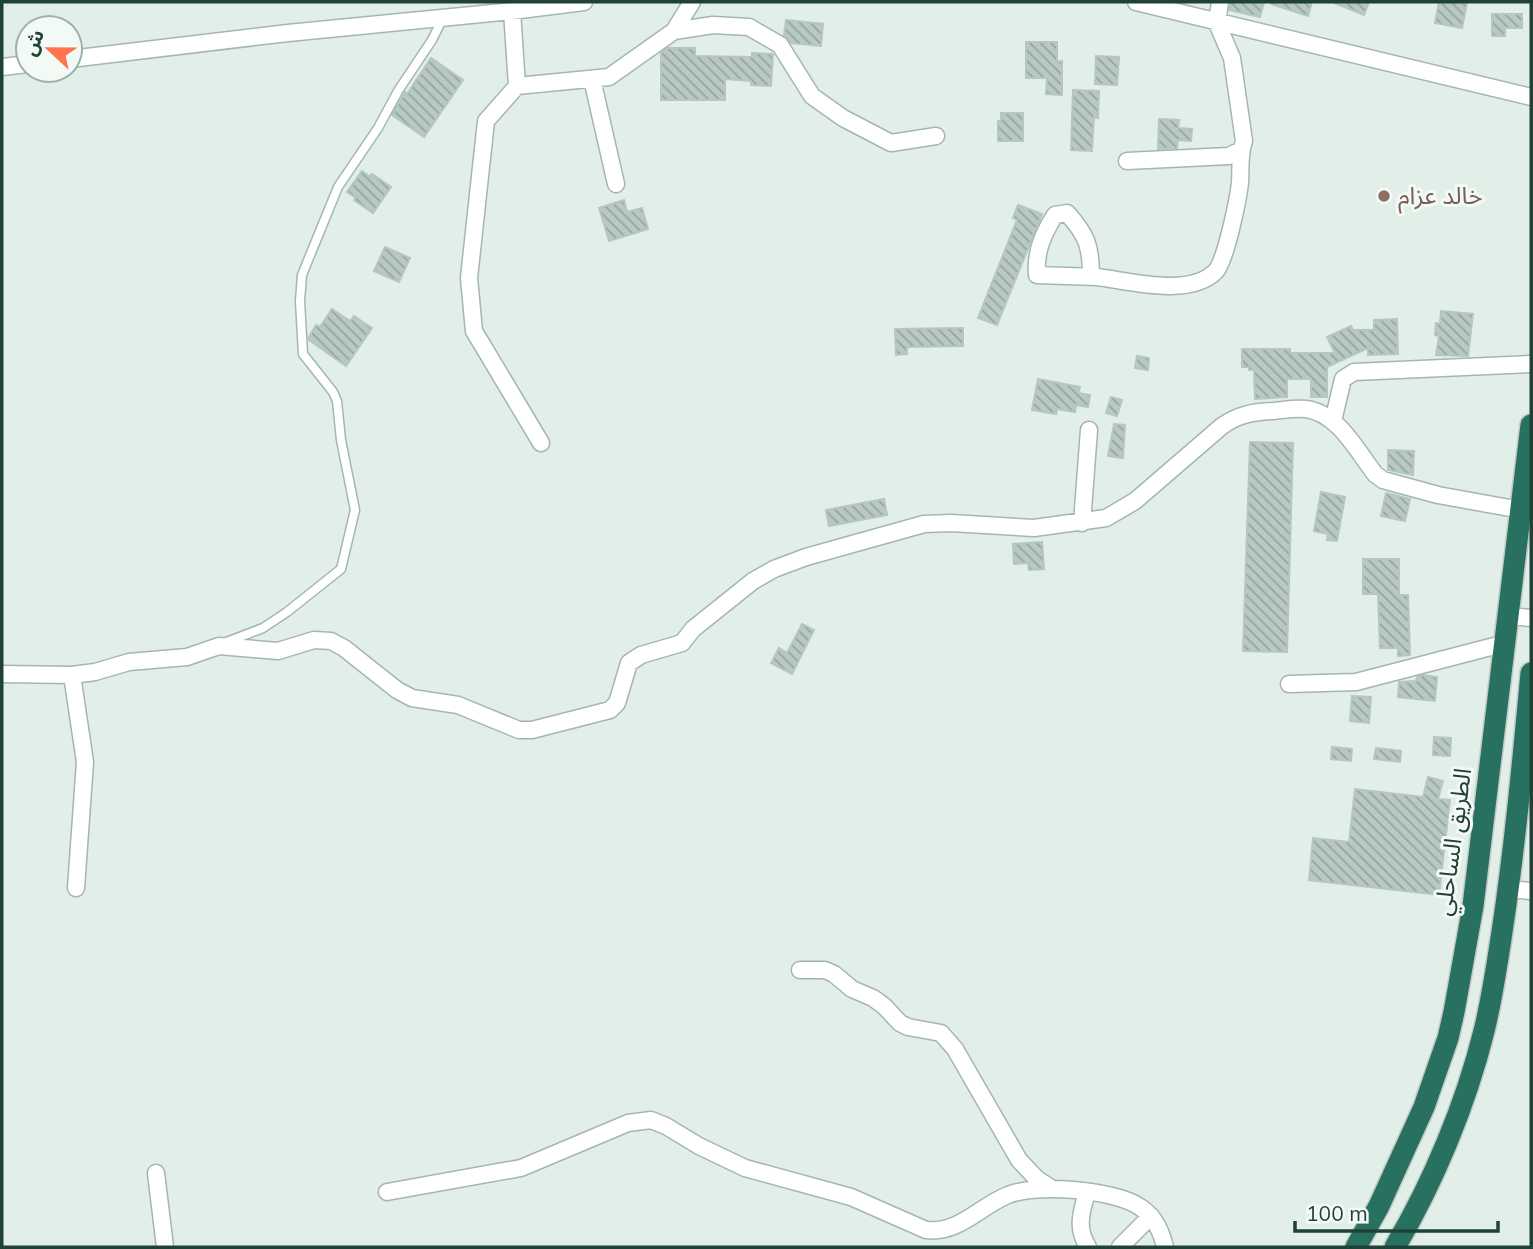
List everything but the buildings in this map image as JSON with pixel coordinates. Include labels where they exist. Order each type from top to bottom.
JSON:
[{"type":"highway","name":"الطريق الساحلي","points":[[1356,1247],[1379,1206],[1424,1107],[1448,1038],[1473,906],[1531,425]]},
{"type":"highway","points":[[1395,1247],[1413,1217],[1456,1118],[1486,1021],[1508,889],[1524,821],[1531,673]]},
{"type":"street","points":[[84,57],[584,2]]},
{"type":"street","points":[[541,443],[474,331],[469,278],[486,121],[517,86],[609,77],[674,31],[692,2]]},
{"type":"street","points":[[1136,2],[1531,97]]},
{"type":"street","points":[[1097,277],[1037,275],[1036,260],[1043,234],[1055,215],[1067,214],[1080,228],[1091,253],[1091,276],[1173,287],[1195,283],[1216,270],[1228,238],[1234,211],[1244,141],[1232,58],[1217,23],[1220,2]]},
{"type":"street","points":[[512,11],[517,86]]},
{"type":"street","points":[[674,31],[713,25],[749,27],[780,45],[812,96],[843,118],[891,143],[936,136]]},
{"type":"street","points":[[592,79],[616,184]]},
{"type":"street","points":[[1127,161],[1229,156],[1241,150]]},
{"type":"street","points":[[1334,421],[1343,379],[1354,372],[1531,364]]},
{"type":"street","points":[[2,674],[72,675],[95,672],[129,662],[187,657],[219,646],[278,651],[314,640],[331,641],[412,698],[458,705],[519,730],[532,730],[610,710],[617,703],[629,663],[641,655],[682,643],[693,629],[752,581],[774,569],[923,524],[1034,528],[1106,518],[1121,511],[1222,426],[1243,414],[1304,409],[1324,415],[1334,421],[1382,480],[1438,495],[1521,510]]},
{"type":"street","points":[[1082,523],[1089,430]]},
{"type":"street","points":[[1509,616],[1531,618]]},
{"type":"street","points":[[1289,684],[1356,682],[1506,643]]},
{"type":"street","points":[[72,675],[85,762],[76,888]]},
{"type":"street","points":[[1508,889],[1531,891]]},
{"type":"street","points":[[800,970],[825,970],[834,974],[852,989],[873,998],[900,1023],[945,1037],[955,1049],[1019,1160],[1037,1179],[1051,1188]]},
{"type":"street","points":[[387,1192],[520,1168],[628,1123],[644,1120],[666,1126],[699,1146],[745,1168],[851,1197],[926,1230],[939,1231],[954,1227],[1010,1194],[1051,1188],[1120,1198],[1138,1205],[1151,1216],[1160,1229],[1165,1247]]},
{"type":"street","points":[[156,1173],[165,1247]]},
{"type":"street","points":[[1087,1192],[1079,1217],[1081,1232],[1088,1247]]},
{"type":"street","points":[[1120,1247],[1151,1216]]},
{"type":"lane","points":[[219,646],[263,628],[341,569],[355,510],[341,440],[337,401],[303,354],[300,300],[302,275],[338,187],[378,128],[443,18]]},
{"type":"place","name":"خالد عزام","points":[[1384,196]]}]
